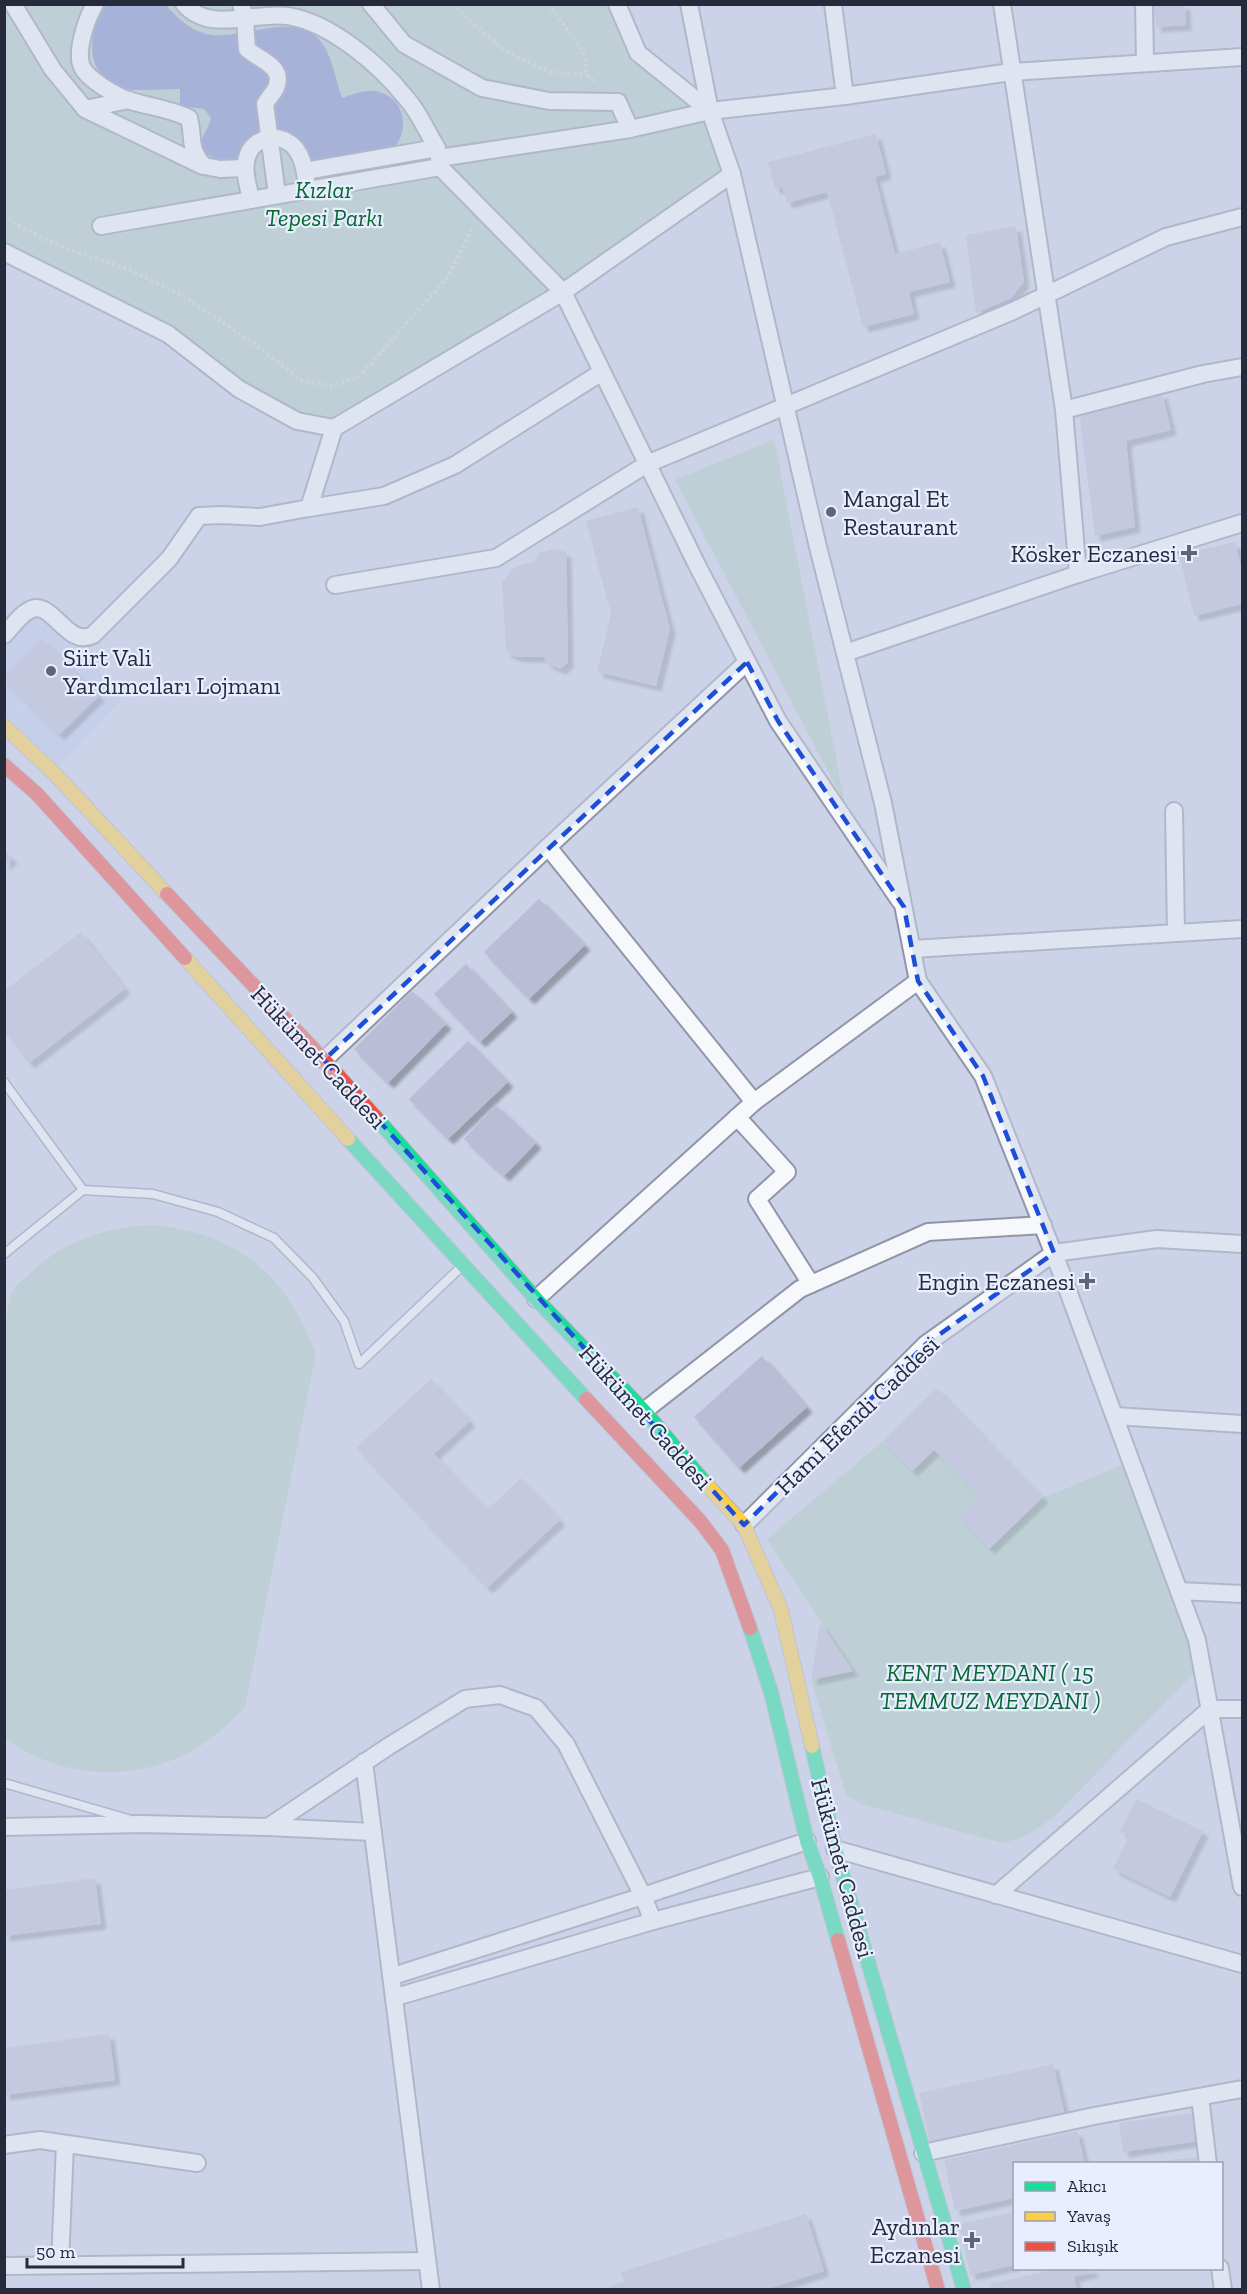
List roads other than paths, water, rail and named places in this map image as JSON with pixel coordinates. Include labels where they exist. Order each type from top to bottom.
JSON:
[{"type":"main road","name":"Hükümet Caddesi","points":[[4,726],[55,774],[324,1060],[536,1299],[644,1411],[744,1525],[781,1610],[835,1849],[964,2289]]},
{"type":"main road","points":[[4,765],[45,803],[463,1266],[700,1521],[722,1550],[771,1692],[807,1841],[820,1877],[938,2289]]},
{"type":"street","points":[[13,4],[53,70],[85,109],[204,166],[220,169],[245,168]]},
{"type":"street","points":[[96,4],[82,41],[82,67],[98,83],[129,100],[172,110],[189,118],[193,132],[192,148],[204,166]]},
{"type":"street","points":[[184,4],[189,10],[207,20],[243,11],[287,16],[316,24],[345,40],[407,98],[439,158],[563,292],[647,465],[778,721],[904,907]]},
{"type":"street","points":[[371,4],[405,44],[482,88],[549,101],[618,102],[630,129]]},
{"type":"street","points":[[617,4],[638,53],[710,111]]},
{"type":"street","points":[[689,4],[710,111],[732,174],[785,407],[883,803],[918,981],[983,1076],[1043,1225],[1197,1640],[1238,1841],[1242,1887]]},
{"type":"street","points":[[833,4],[846,96]]},
{"type":"street","points":[[1002,4],[1064,410],[1078,574]]},
{"type":"street","points":[[1144,4],[1145,63]]},
{"type":"street","points":[[243,11],[248,49],[272,65],[277,76],[276,88],[265,104],[277,195]]},
{"type":"street","points":[[305,171],[439,158],[630,129],[710,111],[846,96],[1011,72],[1242,57]]},
{"type":"street","points":[[85,109],[129,100]]},
{"type":"street","points":[[250,199],[245,168],[250,150],[256,143],[269,138],[283,139],[297,150],[305,171],[308,189]]},
{"type":"street","points":[[100,226],[308,189],[439,158]]},
{"type":"street","points":[[4,252],[168,334],[239,389],[297,421],[334,428],[563,292],[732,174]]},
{"type":"street","points":[[335,585],[496,558],[647,465],[1012,311],[1166,237],[1242,217]]},
{"type":"street","points":[[1064,410],[1203,374],[1242,367]]},
{"type":"street","points":[[4,635],[27,611],[35,608],[44,609],[79,638],[87,638],[93,635],[168,559],[199,516],[260,518],[384,496],[455,465],[602,372]]},
{"type":"street","points":[[309,508],[334,428]]},
{"type":"street","points":[[845,653],[1078,574],[1242,524]]},
{"type":"street","points":[[324,1060],[747,662]]},
{"type":"street","points":[[1174,811],[1176,933]]},
{"type":"street","points":[[548,847],[754,1102]]},
{"type":"street","points":[[912,949],[1242,929]]},
{"type":"street","points":[[536,1299],[754,1102],[918,981]]},
{"type":"street","points":[[737,1118],[787,1172],[757,1199],[811,1284]]},
{"type":"street","points":[[644,1411],[800,1289],[928,1232],[1043,1225]]},
{"type":"street","name":"Hami Efendi Caddesi","points":[[744,1525],[926,1344],[1054,1254],[1157,1239],[1242,1244]]},
{"type":"street","points":[[1115,1416],[1242,1424]]},
{"type":"street","points":[[1179,1591],[1242,1594]]},
{"type":"street","points":[[268,1827],[364,1762],[465,1699],[500,1695],[536,1708],[566,1744],[643,1896],[653,1921]]},
{"type":"street","points":[[996,1895],[1210,1709],[1242,1709]]},
{"type":"street","points":[[364,1762],[396,1997],[431,2289]]},
{"type":"street","points":[[4,1827],[142,1824],[373,1832]]},
{"type":"street","points":[[393,1976],[807,1841]]},
{"type":"street","points":[[835,1849],[1242,1964]]},
{"type":"street","points":[[396,1997],[653,1921],[820,1877]]},
{"type":"street","points":[[923,2153],[1094,2116],[1242,2089]]},
{"type":"street","points":[[1200,2097],[1208,2162]]},
{"type":"street","points":[[4,2145],[40,2140],[197,2163]]},
{"type":"street","points":[[60,2264],[65,2144]]},
{"type":"street","points":[[4,2266],[426,2261]]},
{"type":"street","points":[[1220,2270],[1223,2289]]},
{"type":"lane","points":[[4,1082],[84,1190]]},
{"type":"lane","points":[[4,1254],[84,1190],[153,1194],[218,1212],[274,1238],[313,1278],[344,1321],[359,1364],[463,1266]]},
{"type":"lane","points":[[4,1783],[142,1824]]},
{"type":"water","points":[[106,5],[166,5],[184,23],[206,34],[236,34],[285,27],[300,28],[313,34],[327,52],[342,98],[374,91],[385,94],[399,107],[403,125],[397,144],[390,152],[305,162],[287,133],[269,129],[253,140],[241,162],[223,161],[213,157],[200,145],[211,118],[204,109],[180,106],[180,89],[119,88],[107,81],[99,72],[92,51],[93,39],[95,27]]},
{"type":"place","name":"Mangal Et Restaurant","points":[[831,512]]},
{"type":"place","name":"Kösker Eczanesi","points":[[1189,553]]},
{"type":"place","name":"Siirt Vali Yardımcıları Lojmanı","points":[[51,671]]},
{"type":"place","name":"Engin Eczanesi","points":[[1087,1281]]},
{"type":"place","name":"Aydınlar Eczanesi","points":[[972,2240]]},
{"type":"park label","name":"Kızlar Tepesi Parkı","points":[[324,203]]},
{"type":"park label","name":"KENT MEYDANI ( 15 TEMMUZ MEYDANI )","points":[[990,1686]]}]
